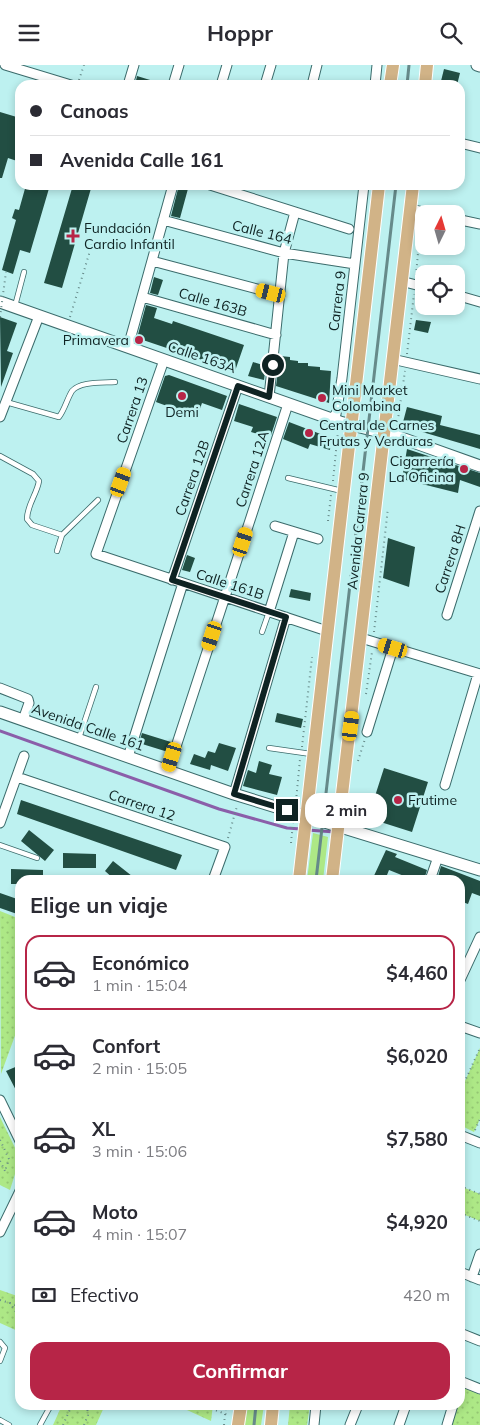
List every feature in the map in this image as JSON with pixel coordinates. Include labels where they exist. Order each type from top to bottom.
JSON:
[{"type":"main road","points":[[391,80],[393,65]]},
{"type":"main road","points":[[426,80],[427,65]]},
{"type":"main road","points":[[370,190],[376,210]]},
{"type":"main road","name":"Avenida Carrera 9","points":[[299,875],[306,816],[307,753],[327,631],[378,190]]},
{"type":"main road","name":"Avenida Carrera 9","points":[[333,875],[412,190]]},
{"type":"main road","name":"Calle 163A","points":[[0,303],[331,419],[384,432],[480,466]]},
{"type":"main road","name":"Avenida Calle 161","points":[[0,712],[237,795],[480,871]]},
{"type":"main road","points":[[239,1423],[240,1410]]},
{"type":"main road","points":[[271,1425],[272,1410]]},
{"type":"street","points":[[5,65],[54,80]]},
{"type":"street","points":[[130,80],[134,65]]},
{"type":"street","points":[[174,80],[179,65]]},
{"type":"street","points":[[222,80],[227,65]]},
{"type":"street","points":[[266,80],[271,65]]},
{"type":"street","points":[[313,80],[317,65]]},
{"type":"street","points":[[376,80],[378,65]]},
{"type":"street","points":[[465,144],[480,148]]},
{"type":"street","points":[[128,347],[171,190]]},
{"type":"street","points":[[226,190],[350,229]]},
{"type":"street","name":"Carrera 9","points":[[331,419],[336,414],[342,379],[363,190]]},
{"type":"street","points":[[410,209],[415,210]]},
{"type":"street","points":[[269,397],[284,253],[295,212]]},
{"type":"street","name":"Calle 164","points":[[163,220],[284,253],[355,264]]},
{"type":"street","points":[[465,221],[480,224]]},
{"type":"street","points":[[152,261],[280,295]]},
{"type":"street","points":[[401,281],[415,285]]},
{"type":"street","name":"Calle 163B","points":[[142,297],[276,335]]},
{"type":"street","points":[[465,298],[480,302]]},
{"type":"street","points":[[0,417],[40,316]]},
{"type":"street","points":[[392,359],[480,379]]},
{"type":"street","name":"Carrera 13","points":[[96,554],[164,360]]},
{"type":"street","name":"Carrera 12B","points":[[172,580],[238,386]]},
{"type":"street","name":"Carrera 12A","points":[[168,771],[288,403]]},
{"type":"street","name":"Carrera 8H","points":[[447,615],[480,511]]},
{"type":"street","points":[[275,526],[318,539]]},
{"type":"street","points":[[269,612],[294,532]]},
{"type":"street","name":"Calle 161B","points":[[96,554],[327,631]]},
{"type":"street","points":[[128,757],[182,583]]},
{"type":"street","points":[[237,795],[286,617]]},
{"type":"street","points":[[361,638],[479,674],[445,785]]},
{"type":"street","points":[[367,732],[393,648]]},
{"type":"street","points":[[0,687],[28,699],[29,703],[23,720]]},
{"type":"street","points":[[0,823],[24,756]]},
{"type":"street","name":"Carrera 12","points":[[17,777],[225,847]]},
{"type":"street","points":[[215,875],[225,847]]},
{"type":"street","points":[[432,875],[438,857]]},
{"type":"street","points":[[465,973],[476,957],[480,937]]},
{"type":"street","points":[[465,1027],[480,1033]]},
{"type":"street","points":[[0,1100],[15,1131]]},
{"type":"street","points":[[0,1232],[15,1209]]},
{"type":"street","points":[[476,1279],[480,1255]]},
{"type":"street","points":[[465,1335],[480,1341]]},
{"type":"street","points":[[465,1384],[480,1389]]},
{"type":"street","points":[[314,1425],[316,1410]]},
{"type":"street","points":[[350,1425],[356,1410]]},
{"type":"street","points":[[399,1425],[404,1410]]},
{"type":"street","points":[[446,1425],[451,1410]]},
{"type":"lane","points":[[15,308],[24,272]]},
{"type":"lane","points":[[6,402],[59,417],[65,409],[72,391],[78,386],[115,382]]},
{"type":"lane","points":[[0,456],[33,474],[39,481],[27,512],[27,519],[32,525],[62,535]]},
{"type":"lane","points":[[288,479],[344,491]]},
{"type":"lane","points":[[57,551],[62,535],[98,500]]},
{"type":"lane","points":[[262,632],[269,612]]},
{"type":"lane","points":[[78,739],[96,687]]},
{"type":"lane","points":[[269,748],[307,753]]},
{"type":"lane","points":[[0,845],[37,858]]},
{"type":"lane","points":[[0,1342],[4,1348],[0,1361]]},
{"type":"lane","points":[[40,1425],[48,1410]]},
{"type":"lane","points":[[0,1420],[9,1425]]},
{"type":"path","points":[[80,80],[84,65]]},
{"type":"path","points":[[67,326],[93,241]]},
{"type":"path","points":[[0,317],[6,271]]},
{"type":"path","points":[[295,803],[307,753],[313,655]]},
{"type":"path","points":[[356,766],[367,732]]},
{"type":"path","points":[[225,847],[237,795]]},
{"type":"path","points":[[465,1081],[480,1048]]},
{"type":"path","points":[[476,1141],[480,1119]]},
{"type":"path","points":[[0,1140],[8,1159],[5,1171]]},
{"type":"path","points":[[0,1161],[5,1171]]},
{"type":"path","points":[[0,1169],[5,1171]]},
{"type":"path","points":[[465,1188],[480,1194]]},
{"type":"path","points":[[465,1215],[480,1221]]},
{"type":"path","points":[[0,1300],[15,1305]]},
{"type":"path","points":[[10,1303],[15,1310]]},
{"type":"path","points":[[63,1425],[70,1410]]},
{"type":"path","points":[[84,1425],[88,1415],[88,1410]]},
{"type":"path","points":[[215,1410],[239,1423]]},
{"type":"path","points":[[224,1425],[225,1410]]},
{"type":"green space","points":[[313,833],[328,837],[324,875],[308,875]]},
{"type":"green space","points":[[0,911],[15,917],[15,1036],[1,1074]]},
{"type":"green space","points":[[480,1048],[480,1119],[474,1132],[465,1128],[465,1081]]},
{"type":"green space","points":[[0,1117],[15,1148],[15,1174],[10,1190],[0,1185]]},
{"type":"green space","points":[[465,1188],[480,1194],[480,1221],[465,1215]]},
{"type":"green space","points":[[0,1290],[15,1295],[15,1330],[0,1323]]},
{"type":"green space","points":[[465,1387],[480,1392],[480,1425],[451,1425],[456,1410],[465,1410]]},
{"type":"green space","points":[[60,1410],[103,1410],[96,1425],[53,1425]]},
{"type":"green space","points":[[187,1410],[212,1410],[211,1421]]},
{"type":"green space","points":[[246,1410],[263,1410],[261,1425],[244,1425]]},
{"type":"green space","points":[[290,1410],[309,1410],[307,1425],[288,1425]]},
{"type":"building","points":[[444,69],[460,73],[458,80],[441,80]]},
{"type":"building","points":[[137,76],[150,80],[136,80]]},
{"type":"building","points":[[0,112],[15,116],[15,160],[8,158],[2,178],[0,178]]},
{"type":"building","points":[[25,190],[49,190],[30,253],[20,250],[13,274],[2,270],[16,220],[12,218],[15,209],[19,210]]},
{"type":"building","points":[[72,190],[91,190],[62,288],[44,283]]},
{"type":"building","points":[[178,190],[188,190],[180,218],[171,216]]},
{"type":"building","points":[[154,277],[163,280],[158,295],[150,293]]},
{"type":"building","points":[[146,305],[157,308],[154,318],[172,324],[173,321],[244,345],[235,371],[137,338]]},
{"type":"building","points":[[0,317],[17,323],[7,351],[13,353],[1,387]]},
{"type":"building","points":[[416,320],[431,322],[428,333],[414,330]]},
{"type":"building","points":[[280,356],[290,357],[290,360],[298,361],[298,363],[308,363],[308,366],[320,367],[320,370],[331,371],[329,403],[276,386]]},
{"type":"building","points":[[253,362],[266,366],[264,380],[248,376]]},
{"type":"building","points":[[169,375],[227,396],[222,410],[202,403],[197,417],[156,402],[165,376]]},
{"type":"building","points":[[239,404],[277,417],[271,435],[266,433],[265,436],[251,432],[253,427],[234,421]]},
{"type":"building","points":[[407,407],[442,416],[440,425],[480,435],[480,449],[402,426]]},
{"type":"building","points":[[289,422],[331,438],[330,450],[310,444],[308,449],[283,439]]},
{"type":"building","points":[[407,449],[480,473],[480,487],[460,480],[458,493],[402,479]]},
{"type":"building","points":[[388,538],[415,547],[409,587],[383,578]]},
{"type":"building","points":[[187,555],[195,558],[190,572],[182,570]]},
{"type":"building","points":[[291,589],[311,593],[310,601],[289,597]]},
{"type":"building","points":[[277,713],[303,719],[301,728],[275,722]]},
{"type":"building","points":[[142,733],[171,742],[168,752],[139,743]]},
{"type":"building","points":[[219,743],[236,748],[228,771],[211,765],[210,770],[190,764],[194,754],[205,758],[208,751],[215,753]]},
{"type":"building","points":[[259,761],[272,765],[269,774],[282,777],[277,795],[243,786],[248,770],[256,773]]},
{"type":"building","name":"Frutime","points":[[384,768],[428,782],[412,832],[368,818]]},
{"type":"building","points":[[21,800],[182,855],[176,870],[17,814]]},
{"type":"building","points":[[29,830],[54,850],[45,861],[21,841]]},
{"type":"building","points":[[386,850],[397,854],[395,857],[427,870],[426,875],[402,875],[389,870],[387,875],[374,875]]},
{"type":"building","points":[[63,853],[96,854],[96,868],[63,868]]},
{"type":"building","points":[[113,861],[131,875],[109,875],[105,871]]},
{"type":"building","points":[[441,866],[464,875],[438,875]]},
{"type":"building","points":[[11,869],[43,870],[43,875],[15,875],[15,884],[11,884]]},
{"type":"building","points":[[465,875],[480,881],[480,896],[472,893],[468,904],[465,903]]},
{"type":"building","points":[[0,893],[15,898],[15,913],[0,908]]},
{"type":"building","points":[[15,1067],[15,1088],[6,1071]]},
{"type":"waterway","points":[[0,731],[219,809],[287,828],[301,829]]},
{"type":"waterway","points":[[307,830],[335,832]]},
{"type":"railway","points":[[408,80],[409,65]]},
{"type":"railway","points":[[317,875],[395,190]]},
{"type":"railway","points":[[254,1425],[256,1410]]},
{"type":"place","name":"Fundación Cardio Infantil","points":[[73,236]]},
{"type":"place","name":"Primavera","points":[[139,340]]},
{"type":"place","name":"Demi","points":[[182,396]]},
{"type":"place","name":"Mini Market Colombina","points":[[322,398]]},
{"type":"place","name":"Central de Carnes Frutas y Verduras","points":[[309,433]]},
{"type":"place","name":"Cigarrería La Oficina","points":[[464,469]]},
{"type":"place","name":"Frutime","points":[[398,800]]},
{"type":"route","points":[[273,365],[269,397],[238,386],[172,580],[286,617],[234,794],[287,810]]}]
